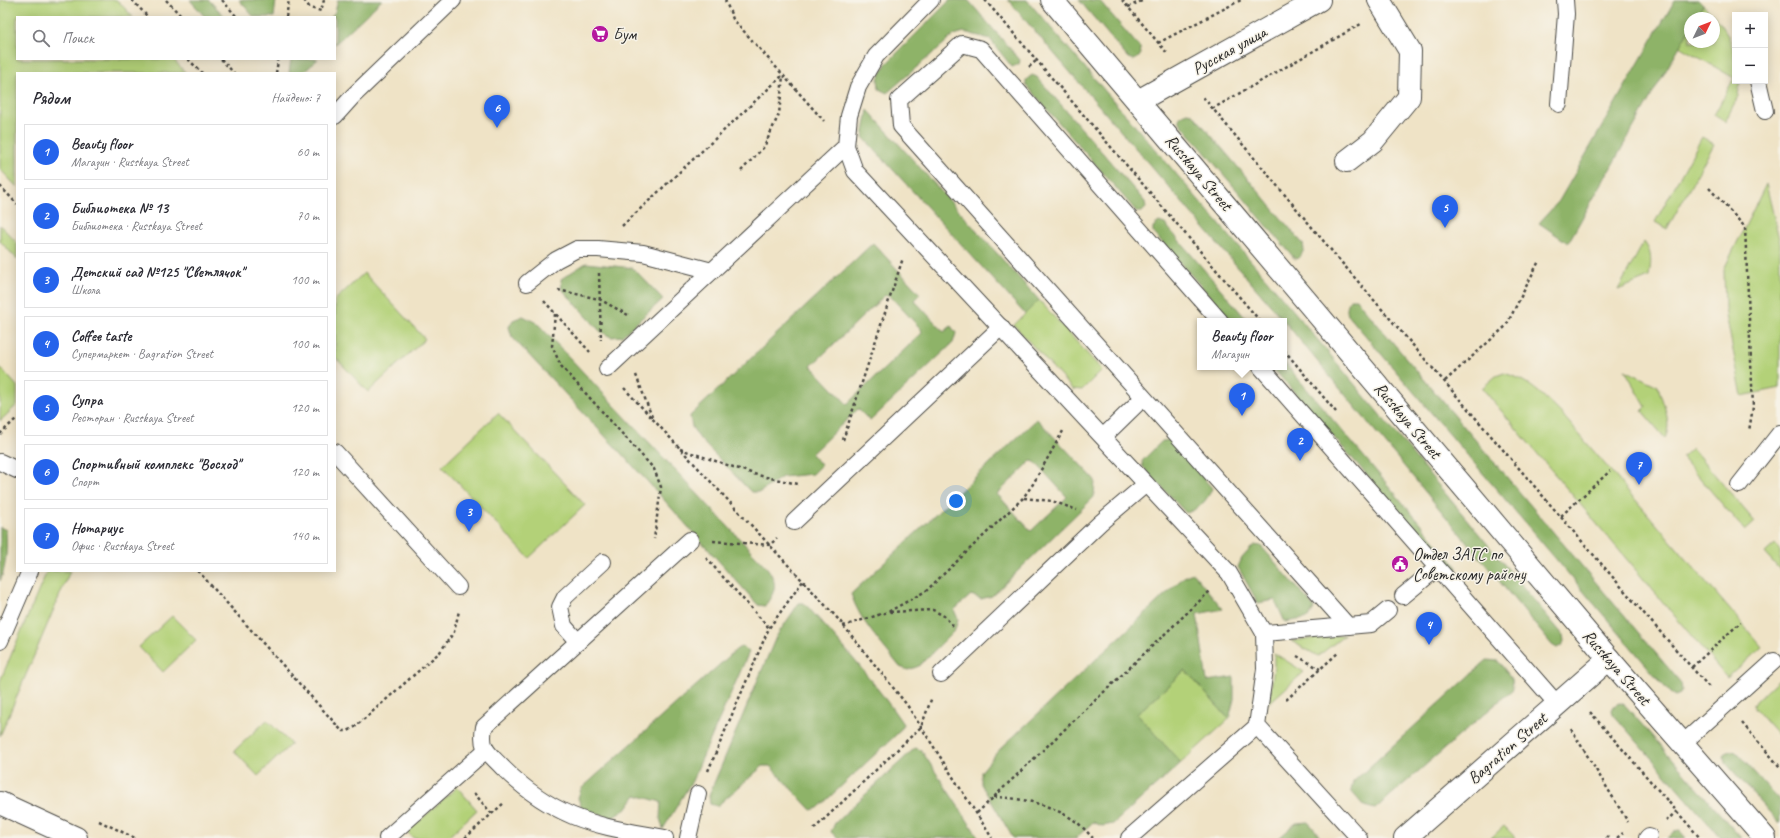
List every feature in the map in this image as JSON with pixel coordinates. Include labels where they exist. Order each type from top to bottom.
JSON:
[{"type":"main road","name":"Russkaya Street","points":[[1052,0],[1682,744],[1765,838]]},
{"type":"main road","name":"Русская улица","points":[[1138,101],[1319,0]]},
{"type":"main road","points":[[1347,161],[1372,141],[1409,96],[1410,51],[1382,5]]},
{"type":"main road","name":"Bagration Street","points":[[1405,838],[1609,658]]},
{"type":"main road","points":[[0,803],[76,838]]},
{"type":"lane","points":[[336,115],[353,96],[453,0]]},
{"type":"lane","points":[[931,0],[876,56],[858,87],[849,116],[846,146],[855,171],[1229,573],[1264,634],[1265,669],[1257,726],[1129,838]]},
{"type":"lane","points":[[1559,104],[1566,14],[1565,0]]},
{"type":"lane","points":[[1217,318],[981,49],[962,44],[899,100],[901,126],[1348,626]]},
{"type":"lane","points":[[1759,84],[1765,111]]},
{"type":"lane","points":[[604,367],[627,350],[846,146]]},
{"type":"lane","points":[[527,283],[556,260],[577,249],[598,249],[643,253],[712,271]]},
{"type":"lane","points":[[794,522],[1001,327]]},
{"type":"lane","points":[[1264,370],[1557,704]]},
{"type":"lane","points":[[1103,437],[1143,398]]},
{"type":"lane","points":[[1739,484],[1780,433]]},
{"type":"lane","points":[[336,453],[458,587]]},
{"type":"lane","points":[[0,462],[16,470]]},
{"type":"lane","points":[[940,674],[1100,523],[1146,484]]},
{"type":"lane","points":[[665,838],[599,824],[572,816],[522,786],[486,750],[482,740],[484,727],[690,540]]},
{"type":"lane","points":[[578,642],[564,626],[560,607],[565,598],[603,562]]},
{"type":"lane","points":[[1404,596],[1437,568]]},
{"type":"lane","points":[[0,641],[30,572]]},
{"type":"lane","points":[[1264,634],[1371,624],[1388,610]]},
{"type":"lane","points":[[1682,744],[1774,661]]},
{"type":"lane","points":[[1257,726],[1359,838]]},
{"type":"lane","points":[[387,838],[486,750]]},
{"type":"lane","points":[[688,838],[698,794]]},
{"type":"path","points":[[132,0],[147,16]]},
{"type":"path","points":[[166,0],[181,16]]},
{"type":"path","points":[[222,0],[236,16]]},
{"type":"path","points":[[286,16],[289,0]]},
{"type":"path","points":[[304,0],[310,8],[321,11],[324,0]]},
{"type":"path","points":[[724,0],[733,19],[846,146]]},
{"type":"path","points":[[985,0],[1257,318]]},
{"type":"path","points":[[1122,0],[1212,109],[1444,381],[1780,768]]},
{"type":"path","points":[[1128,7],[1144,0]]},
{"type":"path","points":[[1158,43],[1241,0]]},
{"type":"path","points":[[1212,109],[1382,5]]},
{"type":"path","points":[[189,60],[201,72]]},
{"type":"path","points":[[222,60],[233,72]]},
{"type":"path","points":[[276,72],[277,60]]},
{"type":"path","points":[[741,170],[764,146],[779,114],[783,76]]},
{"type":"path","points":[[604,367],[599,299],[598,249],[783,76]]},
{"type":"path","points":[[0,186],[16,203]]},
{"type":"path","points":[[1709,188],[1745,227],[1753,407],[1748,438]]},
{"type":"path","points":[[841,446],[912,231]]},
{"type":"path","points":[[1444,381],[1506,326],[1539,261]]},
{"type":"path","points":[[527,283],[599,299],[651,328]]},
{"type":"path","points":[[527,283],[843,626],[907,705],[992,838]]},
{"type":"path","points":[[555,314],[552,346],[561,366],[654,469],[660,487],[656,511],[650,576]]},
{"type":"path","points":[[627,350],[653,419]]},
{"type":"path","points":[[843,626],[888,612],[926,591],[1023,498],[1033,484],[1075,407]]},
{"type":"path","points":[[0,434],[16,419]]},
{"type":"path","points":[[680,449],[757,475],[826,491]]},
{"type":"path","points":[[1560,516],[1610,471]]},
{"type":"path","points":[[1023,498],[1052,501],[1072,507],[1100,523]]},
{"type":"path","points":[[690,540],[770,545]]},
{"type":"path","points":[[690,540],[769,628]]},
{"type":"path","points":[[199,572],[342,731],[348,731],[355,727],[440,652],[454,632],[459,615],[461,596],[458,587]]},
{"type":"path","points":[[976,813],[1229,573]]},
{"type":"path","points":[[698,794],[769,628],[803,581]]},
{"type":"path","points":[[888,612],[933,610],[944,616],[971,645]]},
{"type":"path","points":[[1692,667],[1741,622]]},
{"type":"path","points":[[1257,726],[1371,624]]},
{"type":"path","points":[[814,829],[921,727],[940,674]]},
{"type":"path","points":[[1570,727],[1630,825]]},
{"type":"path","points":[[465,838],[522,786]]},
{"type":"path","points":[[993,797],[1014,798],[1042,804],[1075,821],[1093,838]]},
{"type":"green space","points":[[0,0],[117,0],[132,16],[16,16],[16,60],[174,60],[185,72],[16,72],[16,186],[0,169]]},
{"type":"green space","points":[[190,0],[209,0],[224,16],[204,16]]},
{"type":"green space","points":[[239,0],[276,0],[274,16],[253,16]]},
{"type":"green space","points":[[338,0],[382,0],[336,43],[336,16],[332,16],[335,12]]},
{"type":"green space","points":[[950,0],[968,0],[1020,60],[1019,64],[1012,67],[990,39],[964,32],[954,35],[887,93],[879,89],[878,79],[886,64]]},
{"type":"green space","points":[[1008,0],[1027,0],[1287,303],[1563,635],[1564,641],[1562,646],[1557,648],[1552,645],[1287,325],[1287,318],[1281,318]]},
{"type":"green space","points":[[1079,0],[1099,0],[1140,48],[1141,54],[1138,58],[1134,60],[1128,58]]},
{"type":"green space","points":[[1675,0],[1698,0],[1703,5],[1699,12],[1684,12],[1684,39],[1568,243],[1539,223],[1559,201]]},
{"type":"green space","points":[[1703,5],[1710,12],[1699,12]]},
{"type":"green space","points":[[1720,23],[1730,39],[1732,48],[1732,77],[1679,46],[1684,38],[1684,48],[1720,48]]},
{"type":"green space","points":[[291,60],[317,60],[304,72],[289,72]]},
{"type":"green space","points":[[1032,75],[1037,77],[1145,202],[1146,208],[1142,212],[1137,212],[1026,85],[1026,80]]},
{"type":"green space","points":[[1732,82],[1732,84],[1740,84],[1738,96],[1725,122],[1714,115]]},
{"type":"green space","points":[[868,110],[1039,300],[1025,314],[863,137]]},
{"type":"green space","points":[[1187,113],[1193,114],[1303,244],[1304,250],[1299,258],[1295,259],[1181,124],[1179,119],[1182,115]]},
{"type":"green space","points":[[1702,137],[1714,144],[1667,229],[1655,222]]},
{"type":"green space","points":[[1766,184],[1780,243],[1780,388],[1742,396],[1725,309],[1724,269]]},
{"type":"green space","points":[[1159,222],[1165,224],[1245,318],[1229,318],[1153,232],[1153,227]]},
{"type":"green space","points":[[0,225],[16,242],[16,258],[0,241]]},
{"type":"green space","points":[[1644,242],[1650,254],[1651,263],[1649,277],[1618,290]]},
{"type":"green space","points":[[873,243],[920,294],[914,300],[944,332],[951,326],[956,333],[953,343],[870,421],[858,409],[811,454],[821,465],[812,474],[782,477],[760,492],[751,492],[700,439],[692,427],[690,416]],"holes":[[[884,296],[890,296],[921,329],[922,333],[847,404],[811,366]]]},
{"type":"green space","points":[[586,263],[633,268],[663,299],[622,336],[611,337],[600,331],[562,289],[561,279]]},
{"type":"green space","points":[[364,273],[425,339],[368,392],[336,358],[336,299]]},
{"type":"green space","points":[[1351,299],[1356,299],[1681,683],[1682,690],[1680,694],[1675,696],[1670,693],[1348,315],[1347,307]]},
{"type":"green space","points":[[1039,300],[1102,370],[1082,390],[1072,389],[1014,325]]},
{"type":"green space","points":[[523,316],[537,323],[768,569],[773,579],[774,588],[772,596],[765,606],[758,605],[648,482],[512,337],[509,327],[513,320]]},
{"type":"green space","points":[[1287,366],[1457,567],[1457,572],[1453,573],[1275,370],[1287,370]]},
{"type":"green space","points":[[0,367],[16,385],[16,406],[0,421]]},
{"type":"green space","points":[[1625,370],[1658,386],[1668,426],[1665,438],[1642,411],[1646,407]]},
{"type":"green space","points":[[1504,373],[1528,384],[1560,412],[1762,647],[1727,678],[1482,388],[1496,376]]},
{"type":"green space","points":[[498,413],[585,505],[529,558],[442,466]]},
{"type":"green space","points":[[1037,419],[1095,480],[1094,497],[992,596],[981,599],[971,595],[954,610],[958,619],[955,630],[919,666],[908,670],[900,667],[866,623],[851,594]],"holes":[[[1031,461],[1035,462],[1067,497],[1031,531],[997,494]]]},
{"type":"green space","points":[[1169,440],[1212,488],[1208,497],[1202,504],[1190,512],[1186,513],[1143,467],[1142,461],[1162,441]]},
{"type":"green space","points":[[1692,448],[1755,522],[1745,531],[1682,457]]},
{"type":"green space","points":[[0,527],[6,530],[6,556],[0,581]]},
{"type":"green space","points":[[1775,544],[1780,550],[1780,570],[1765,553]]},
{"type":"green space","points":[[1254,545],[1261,546],[1314,608],[1309,618],[1285,622],[1275,600],[1258,603],[1238,567],[1242,558]]},
{"type":"green space","points":[[47,572],[70,572],[0,736],[0,681]]},
{"type":"green space","points":[[1193,573],[1223,609],[1197,614],[1207,681],[1234,677],[1234,699],[1229,719],[1185,670],[1137,714],[1181,763],[1113,824],[1102,826],[1093,822],[1076,838],[1013,838],[981,784],[981,772],[998,751],[1185,576]]},
{"type":"green space","points":[[799,603],[804,603],[843,647],[880,692],[903,724],[899,732],[818,808],[811,810],[770,766],[763,766],[717,806],[710,804],[709,795],[776,637]]},
{"type":"green space","points":[[172,616],[196,640],[163,672],[139,647]]},
{"type":"green space","points":[[1345,635],[1318,656],[1291,641]]},
{"type":"green space","points":[[743,646],[749,652],[692,781],[663,829],[660,818],[661,802],[636,795],[626,809],[612,818],[582,809],[578,798],[581,789],[737,649]]},
{"type":"green space","points":[[1274,653],[1304,672],[1269,703],[1274,667]]},
{"type":"green space","points":[[1487,660],[1498,661],[1512,679],[1513,689],[1375,809],[1364,806],[1351,791],[1353,782]]},
{"type":"green space","points":[[1185,670],[1229,719],[1181,763],[1137,714]]},
{"type":"green space","points":[[1780,679],[1780,737],[1752,705]]},
{"type":"green space","points":[[1619,703],[1624,704],[1741,838],[1721,838],[1613,714],[1612,710],[1614,706]]},
{"type":"green space","points":[[267,720],[291,744],[258,776],[234,751]]},
{"type":"green space","points":[[915,748],[921,750],[979,838],[837,838],[831,832],[835,823]]},
{"type":"green space","points":[[1731,751],[1736,752],[1780,801],[1780,824],[1725,762],[1724,757],[1726,753]]},
{"type":"green space","points":[[457,787],[477,810],[447,838],[413,838],[407,832]]},
{"type":"green space","points":[[1308,822],[1320,838],[1279,838],[1296,823]]},
{"type":"green space","points":[[1504,826],[1516,838],[1491,838]]},
{"type":"green space","points":[[1680,831],[1686,838],[1667,838],[1673,832]]},
{"type":"place","name":"Бум","points":[[600,34]]},
{"type":"place","name":"Спортивный комплекс \"Восход\"","points":[[497,128]]},
{"type":"place","name":"Супра","points":[[1445,228]]},
{"type":"place","name":"Beauty floor","points":[[1242,416]]},
{"type":"place","name":"Библиотека № 13","points":[[1300,461]]},
{"type":"place","name":"Нотариус","points":[[1639,485]]},
{"type":"place","name":"Детский сад №125 \"Светлячок\"","points":[[469,532]]},
{"type":"place","name":"Отдел ЗАГС по Советскому району","points":[[1400,564]]},
{"type":"place","name":"Coffee taste","points":[[1429,645]]}]
